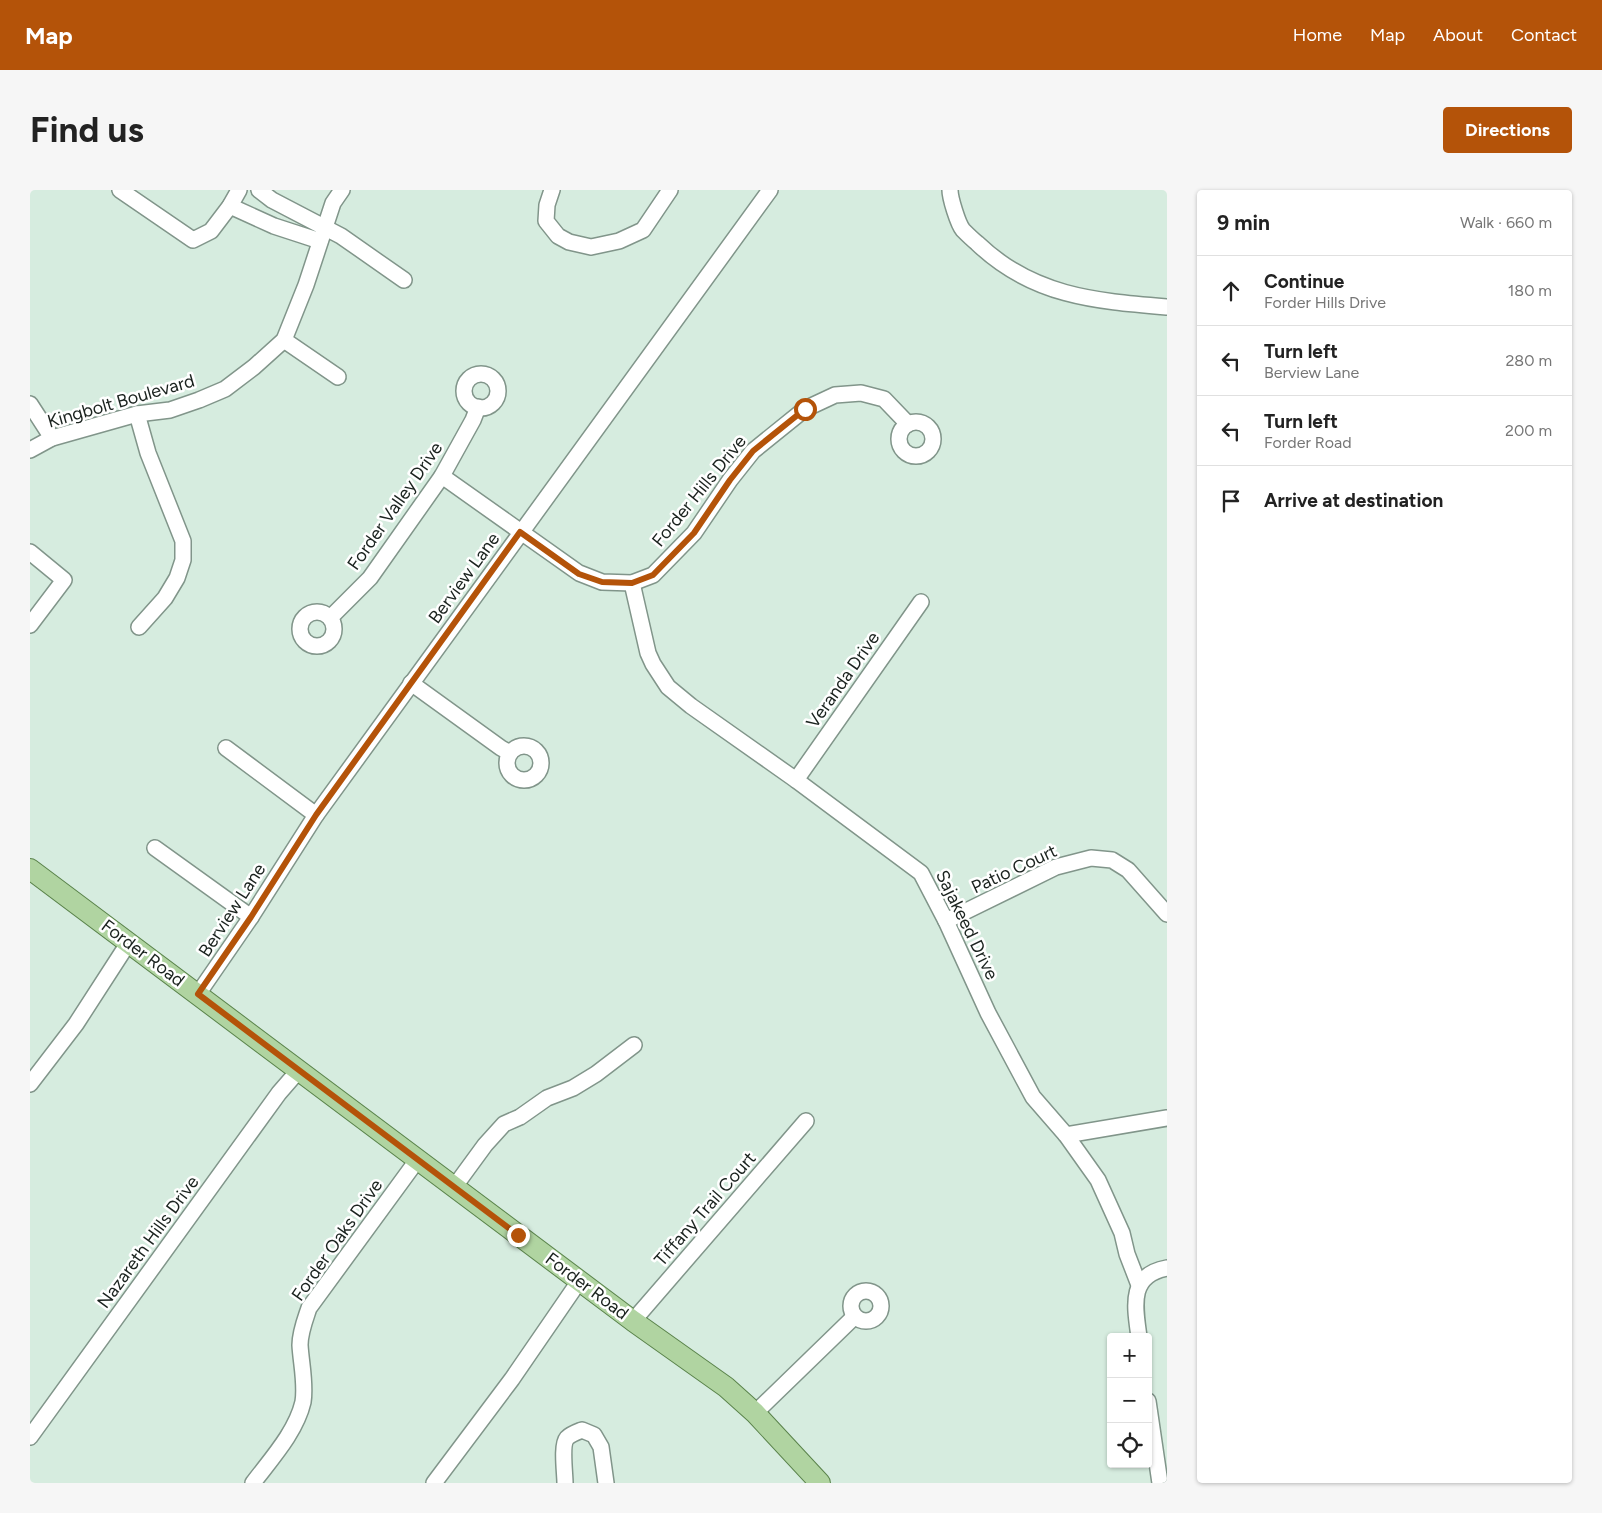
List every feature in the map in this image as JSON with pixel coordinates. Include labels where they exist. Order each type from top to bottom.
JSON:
[{"type":"main road","name":"Forder Road","points":[[31,872],[129,942],[580,1280],[633,1322],[726,1387],[820,1483]]},
{"type":"street","points":[[120,190],[193,240],[211,230],[230,206],[239,190]]},
{"type":"street","points":[[259,190],[322,234]]},
{"type":"street","name":"Kingbolt Boulevard","points":[[30,450],[52,438],[137,414],[170,410],[199,400],[224,389],[254,367],[284,340],[306,285],[333,203],[342,190]]},
{"type":"street","points":[[552,190],[547,206],[546,221],[558,236],[569,242],[591,247],[619,241],[643,230],[670,190]]},
{"type":"street","name":"Berview Lane","points":[[198,994],[251,917],[316,815],[770,190]]},
{"type":"street","points":[[950,190],[961,228],[990,256],[1031,282],[1103,302],[1167,307]]},
{"type":"street","points":[[230,206],[274,226],[341,236],[404,280]]},
{"type":"street","points":[[284,340],[338,377]]},
{"type":"street","name":"Forder Hills Drive","points":[[442,476],[579,574],[602,582],[632,583],[653,575],[694,533],[730,480],[753,451],[805,409],[835,395],[861,393],[884,399],[908,424]]},
{"type":"street","points":[[30,404],[52,438]]},
{"type":"street","name":"Forder Valley Drive","points":[[330,618],[370,578],[442,476],[473,420],[478,407]]},
{"type":"street","points":[[137,414],[148,453],[182,542],[182,560],[177,578],[165,598],[140,627]]},
{"type":"street","points":[[30,552],[64,580],[30,625]]},
{"type":"street","name":"Sajakeed Drive","points":[[632,583],[648,653],[668,687],[691,706],[796,780],[921,873],[946,921],[988,1013],[1033,1097],[1066,1135],[1098,1180],[1112,1207],[1139,1285]]},
{"type":"street","name":"Veranda Drive","points":[[796,780],[921,602]]},
{"type":"street","points":[[411,683],[510,753]]},
{"type":"street","points":[[226,748],[316,815]]},
{"type":"street","points":[[155,848],[251,917]]},
{"type":"street","name":"Patio Court","points":[[946,921],[1056,867],[1091,858],[1112,860],[1128,870],[1167,914]]},
{"type":"street","points":[[30,1084],[76,1024],[129,942]]},
{"type":"street","points":[[455,1186],[485,1145],[504,1124],[520,1117],[547,1098],[573,1088],[596,1074],[634,1045]]},
{"type":"street","name":"Nazareth Hills Drive","points":[[30,1437],[279,1093],[300,1070]]},
{"type":"street","points":[[1066,1135],[1167,1118]]},
{"type":"street","name":"Tiffany Trail Court","points":[[633,1322],[806,1121]]},
{"type":"street","name":"Forder Oaks Drive","points":[[253,1483],[274,1455],[298,1416],[303,1400],[300,1344],[302,1327],[309,1308],[418,1159]]},
{"type":"street","points":[[1138,1333],[1135,1305],[1139,1285],[1151,1272],[1167,1268]]},
{"type":"street","points":[[434,1483],[512,1378],[580,1280]]},
{"type":"street","points":[[754,1414],[854,1317]]},
{"type":"street","points":[[1152,1422],[1162,1473]]},
{"type":"street","points":[[565,1483],[565,1440],[582,1430],[594,1435],[601,1447],[606,1483]]},
{"type":"route","points":[[518,1235],[198,994],[251,917],[316,815],[520,532],[579,574],[602,582],[632,583],[653,575],[694,533],[730,480],[753,451],[805,409]]}]
